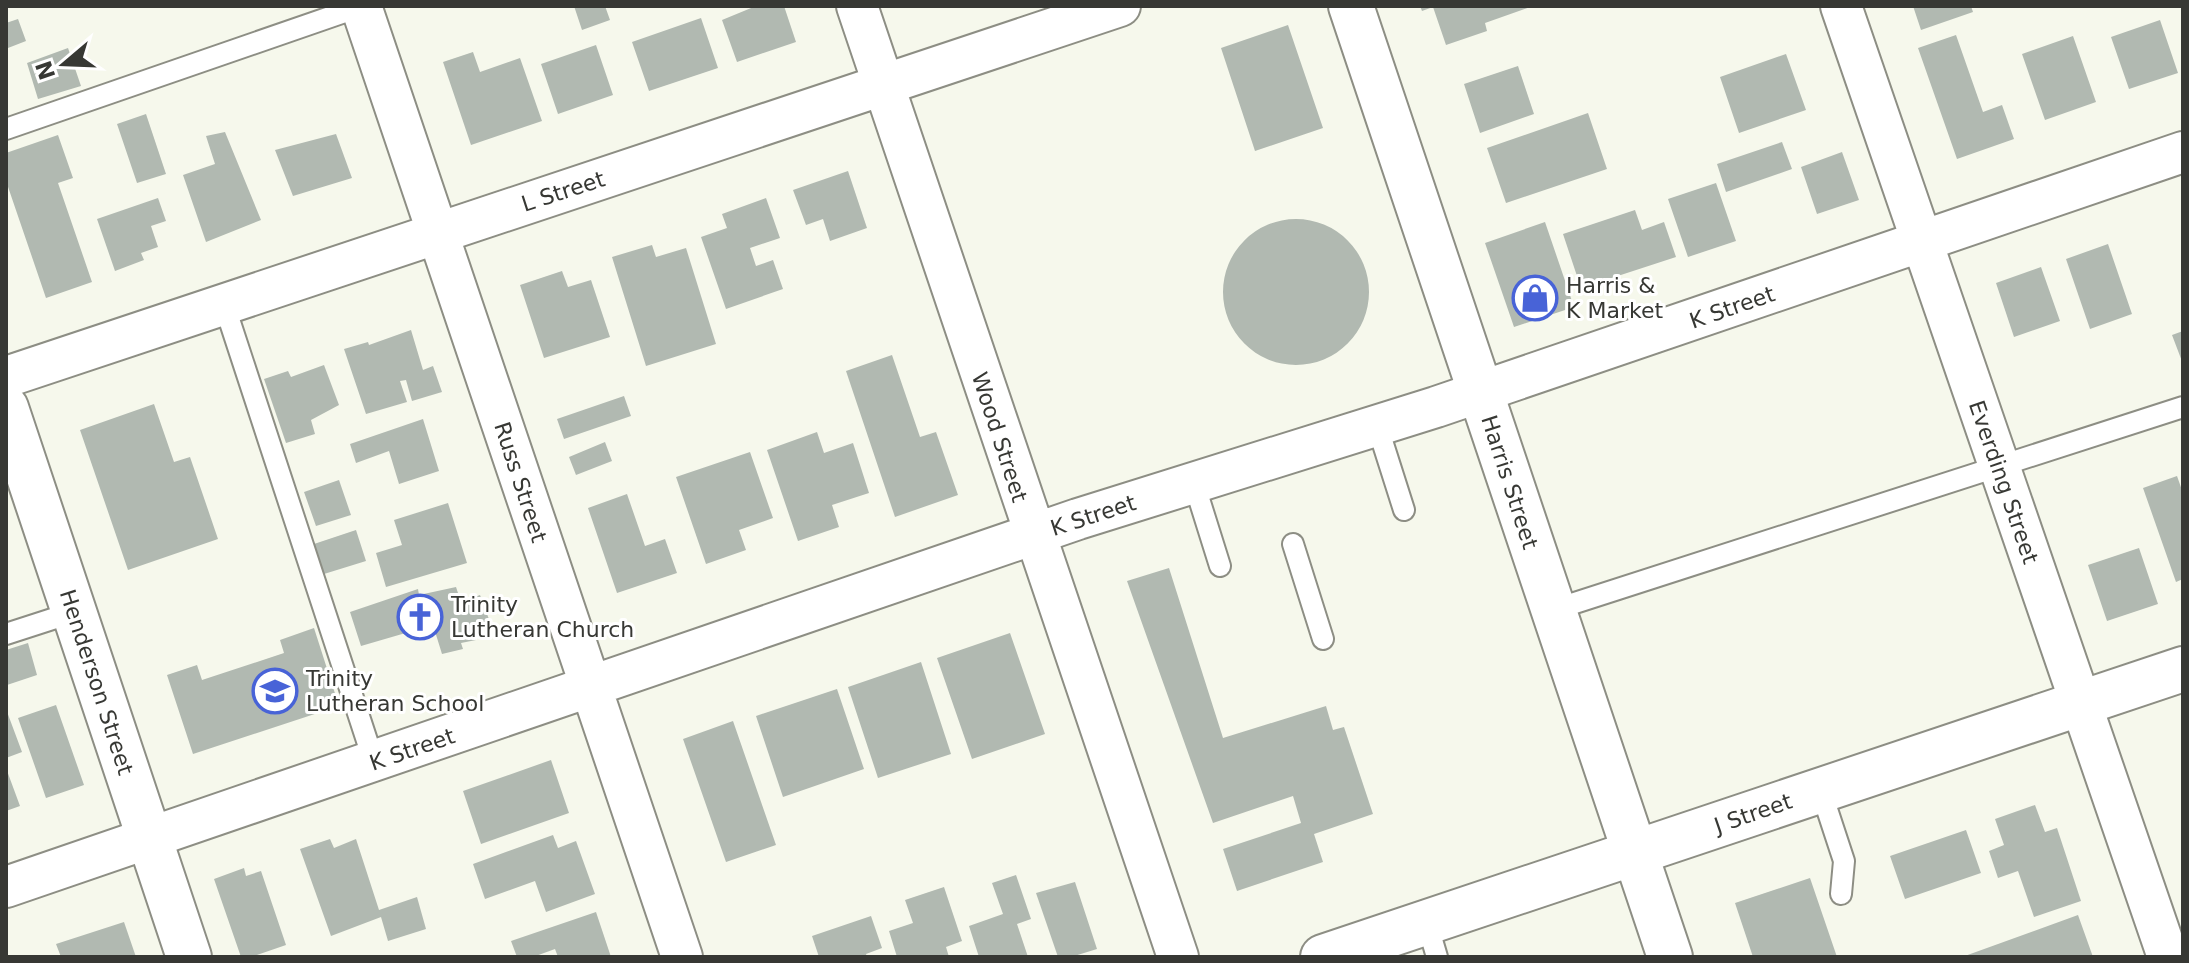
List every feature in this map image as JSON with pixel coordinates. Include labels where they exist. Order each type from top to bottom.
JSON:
[{"type":"main road","name":"Harris Street","points":[[1351,6],[1670,957]]},
{"type":"main road","name":"Henderson Street","points":[[6,408],[189,957]]},
{"type":"main road","name":"J Street","points":[[1323,957],[1432,940],[1635,853],[2183,669]]},
{"type":"street","name":"Russ Street","points":[[362,6],[682,957]]},
{"type":"street","name":"Wood Street","points":[[857,6],[1033,535],[1178,957]]},
{"type":"street","name":"L Street","points":[[6,377],[1120,6]]},
{"type":"street","name":"Everding Street","points":[[1841,6],[2168,957]]},
{"type":"street","name":"K Street","points":[[6,887],[1033,535],[1480,392],[2183,152]]},
{"type":"lane","points":[[6,129],[362,6]]},
{"type":"lane","points":[[224,304],[374,762]]},
{"type":"lane","points":[[1553,610],[2183,407]]},
{"type":"lane","points":[[1377,425],[1404,510]]},
{"type":"lane","points":[[1194,483],[1220,566]]},
{"type":"lane","points":[[1293,544],[1323,639]]},
{"type":"lane","points":[[6,634],[74,612]]},
{"type":"lane","points":[[1821,791],[1844,861],[1841,894]]},
{"type":"building","points":[[574,6],[605,6],[610,20],[582,30]]},
{"type":"building","points":[[756,6],[784,6],[796,42],[737,62],[722,20]]},
{"type":"building","points":[[1420,6],[1533,6],[1485,23],[1487,31],[1446,45],[1433,7],[1422,11]]},
{"type":"building","points":[[1913,6],[1971,6],[1973,12],[1921,30]]},
{"type":"building","points":[[701,18],[718,68],[649,91],[632,42]]},
{"type":"building","points":[[18,19],[26,41],[8,48],[6,53],[6,23]]},
{"type":"building","points":[[2160,20],[2178,73],[2129,89],[2111,37]]},
{"type":"building","points":[[1288,25],[1323,128],[1255,151],[1221,48]]},
{"type":"building","points":[[1956,35],[1983,112],[2002,105],[2014,139],[1957,159],[1918,48]]},
{"type":"building","points":[[2073,36],[2096,102],[2045,120],[2022,54]]},
{"type":"building","points":[[596,45],[613,95],[558,114],[541,64]]},
{"type":"building","points":[[68,48],[81,86],[38,99],[27,63]]},
{"type":"building","points":[[473,52],[480,72],[520,58],[542,121],[471,145],[443,62]]},
{"type":"building","points":[[1786,54],[1806,110],[1739,133],[1720,77]]},
{"type":"building","points":[[1518,66],[1534,114],[1480,133],[1464,84]]},
{"type":"building","points":[[1588,113],[1607,169],[1506,203],[1487,148]]},
{"type":"building","points":[[146,114],[166,174],[137,183],[117,124]]},
{"type":"building","points":[[225,132],[261,220],[206,242],[183,175],[215,164],[206,136]]},
{"type":"building","points":[[336,134],[352,178],[293,196],[275,150]]},
{"type":"building","points":[[58,135],[73,178],[58,183],[92,282],[46,298],[6,181],[6,153]]},
{"type":"building","points":[[1782,142],[1792,169],[1726,192],[1717,164]]},
{"type":"building","points":[[1842,152],[1859,200],[1817,214],[1801,167]]},
{"type":"building","points":[[848,171],[867,228],[830,241],[823,219],[806,225],[793,190]]},
{"type":"building","points":[[1716,183],[1736,241],[1688,257],[1668,199]]},
{"type":"building","points":[[158,198],[166,221],[151,226],[158,247],[141,253],[144,260],[115,271],[97,219]]},
{"type":"building","points":[[766,198],[780,238],[750,248],[756,266],[773,260],[783,289],[726,309],[701,237],[727,228],[722,214]]},
{"type":"building","points":[[1635,210],[1642,230],[1664,222],[1676,257],[1581,288],[1563,234]]},
{"type":"building","points":[[1296,219],[1324,225],[1347,241],[1363,264],[1369,292],[1363,320],[1347,343],[1324,359],[1296,365],[1268,359],[1245,343],[1229,320],[1223,292],[1229,264],[1245,241],[1268,225]]},
{"type":"building","points":[[1545,222],[1574,307],[1514,327],[1485,243]]},
{"type":"building","points":[[2108,244],[2132,314],[2090,329],[2066,259]]},
{"type":"building","points":[[652,245],[656,257],[686,248],[716,344],[646,366],[612,257]]},
{"type":"building","points":[[2041,267],[2060,321],[2014,337],[1996,283]]},
{"type":"building","points":[[562,271],[568,287],[591,280],[610,337],[544,358],[520,285]]},
{"type":"building","points":[[411,330],[423,370],[433,366],[442,392],[412,401],[406,380],[400,381],[407,402],[366,414],[344,349],[368,342],[369,345]]},
{"type":"building","points":[[2183,331],[2183,364],[2172,335]]},
{"type":"building","points":[[892,355],[920,437],[936,432],[958,495],[895,517],[846,371]]},
{"type":"building","points":[[324,365],[339,405],[311,420],[315,434],[286,443],[264,379],[288,371],[291,377]]},
{"type":"building","points":[[624,396],[631,416],[564,439],[557,419]]},
{"type":"building","points":[[154,404],[174,462],[190,457],[218,539],[128,570],[80,430]]},
{"type":"building","points":[[423,419],[439,471],[399,484],[389,451],[356,463],[350,444]]},
{"type":"building","points":[[817,432],[824,453],[853,443],[869,493],[832,505],[839,527],[798,541],[767,450]]},
{"type":"building","points":[[605,442],[612,461],[576,475],[569,457]]},
{"type":"building","points":[[750,452],[773,518],[739,530],[746,550],[706,564],[676,477]]},
{"type":"building","points":[[2177,476],[2183,493],[2183,579],[2176,582],[2143,488]]},
{"type":"building","points":[[339,480],[351,515],[316,526],[304,492]]},
{"type":"building","points":[[627,494],[645,546],[665,539],[677,573],[617,593],[588,508]]},
{"type":"building","points":[[448,503],[467,563],[386,587],[376,553],[402,545],[394,520]]},
{"type":"building","points":[[356,530],[366,561],[324,574],[314,544]]},
{"type":"building","points":[[2139,548],[2158,604],[2107,621],[2088,565]]},
{"type":"building","points":[[1169,568],[1223,738],[1326,706],[1333,730],[1344,727],[1373,814],[1314,834],[1323,862],[1237,891],[1223,849],[1301,823],[1293,796],[1213,823],[1127,581]]},
{"type":"building","name":"Trinity Lutheran Church","points":[[456,587],[461,602],[480,595],[490,622],[471,628],[476,640],[461,643],[463,649],[442,654],[433,625],[361,646],[350,612],[418,589],[419,595]]},
{"type":"building","points":[[314,628],[339,706],[193,754],[167,675],[197,665],[202,680],[284,653],[280,640]]},
{"type":"building","points":[[1010,633],[1045,734],[972,759],[937,658]]},
{"type":"building","points":[[28,643],[37,675],[7,685],[6,650]]},
{"type":"building","points":[[921,662],[951,754],[878,778],[848,687]]},
{"type":"building","points":[[837,689],[864,769],[783,797],[756,716]]},
{"type":"building","points":[[56,705],[84,785],[46,798],[18,718]]},
{"type":"building","points":[[6,709],[22,752],[6,758]]},
{"type":"building","points":[[733,721],[776,845],[726,862],[683,739]]},
{"type":"building","points":[[551,760],[569,813],[481,844],[463,791]]},
{"type":"building","points":[[6,768],[20,806],[6,811]]},
{"type":"building","points":[[2035,805],[2045,832],[2057,828],[2081,901],[2034,917],[2018,871],[1998,878],[1989,851],[2004,845],[1995,819]]},
{"type":"building","points":[[1966,830],[1981,873],[1905,899],[1890,856]]},
{"type":"building","points":[[553,835],[558,848],[576,841],[595,894],[546,912],[535,881],[485,899],[473,864]]},
{"type":"building","points":[[330,839],[334,848],[356,839],[379,910],[417,897],[426,929],[388,941],[381,917],[331,936],[300,849]]},
{"type":"building","points":[[244,868],[246,876],[261,871],[286,945],[251,957],[241,957],[214,879]]},
{"type":"building","points":[[1016,875],[1031,919],[1017,924],[1028,957],[979,957],[969,926],[1003,914],[992,883]]},
{"type":"building","points":[[1810,878],[1837,957],[1753,957],[1735,903]]},
{"type":"building","points":[[1075,882],[1097,949],[1071,957],[1058,957],[1036,893]]},
{"type":"building","points":[[944,887],[962,941],[946,947],[949,957],[897,957],[889,931],[913,923],[905,900]]},
{"type":"building","points":[[596,912],[611,957],[558,957],[555,949],[533,957],[517,957],[511,941]]},
{"type":"building","points":[[2078,915],[2093,957],[1962,957]]},
{"type":"building","points":[[871,916],[882,948],[866,954],[867,957],[819,957],[812,936]]},
{"type":"building","points":[[124,922],[136,957],[61,957],[56,944]]},
{"type":"place","name":"Harris & K Market","points":[[1535,298]]},
{"type":"place","name":"Trinity Lutheran Church","points":[[420,617]]},
{"type":"place","name":"Trinity Lutheran School","points":[[275,691]]}]
